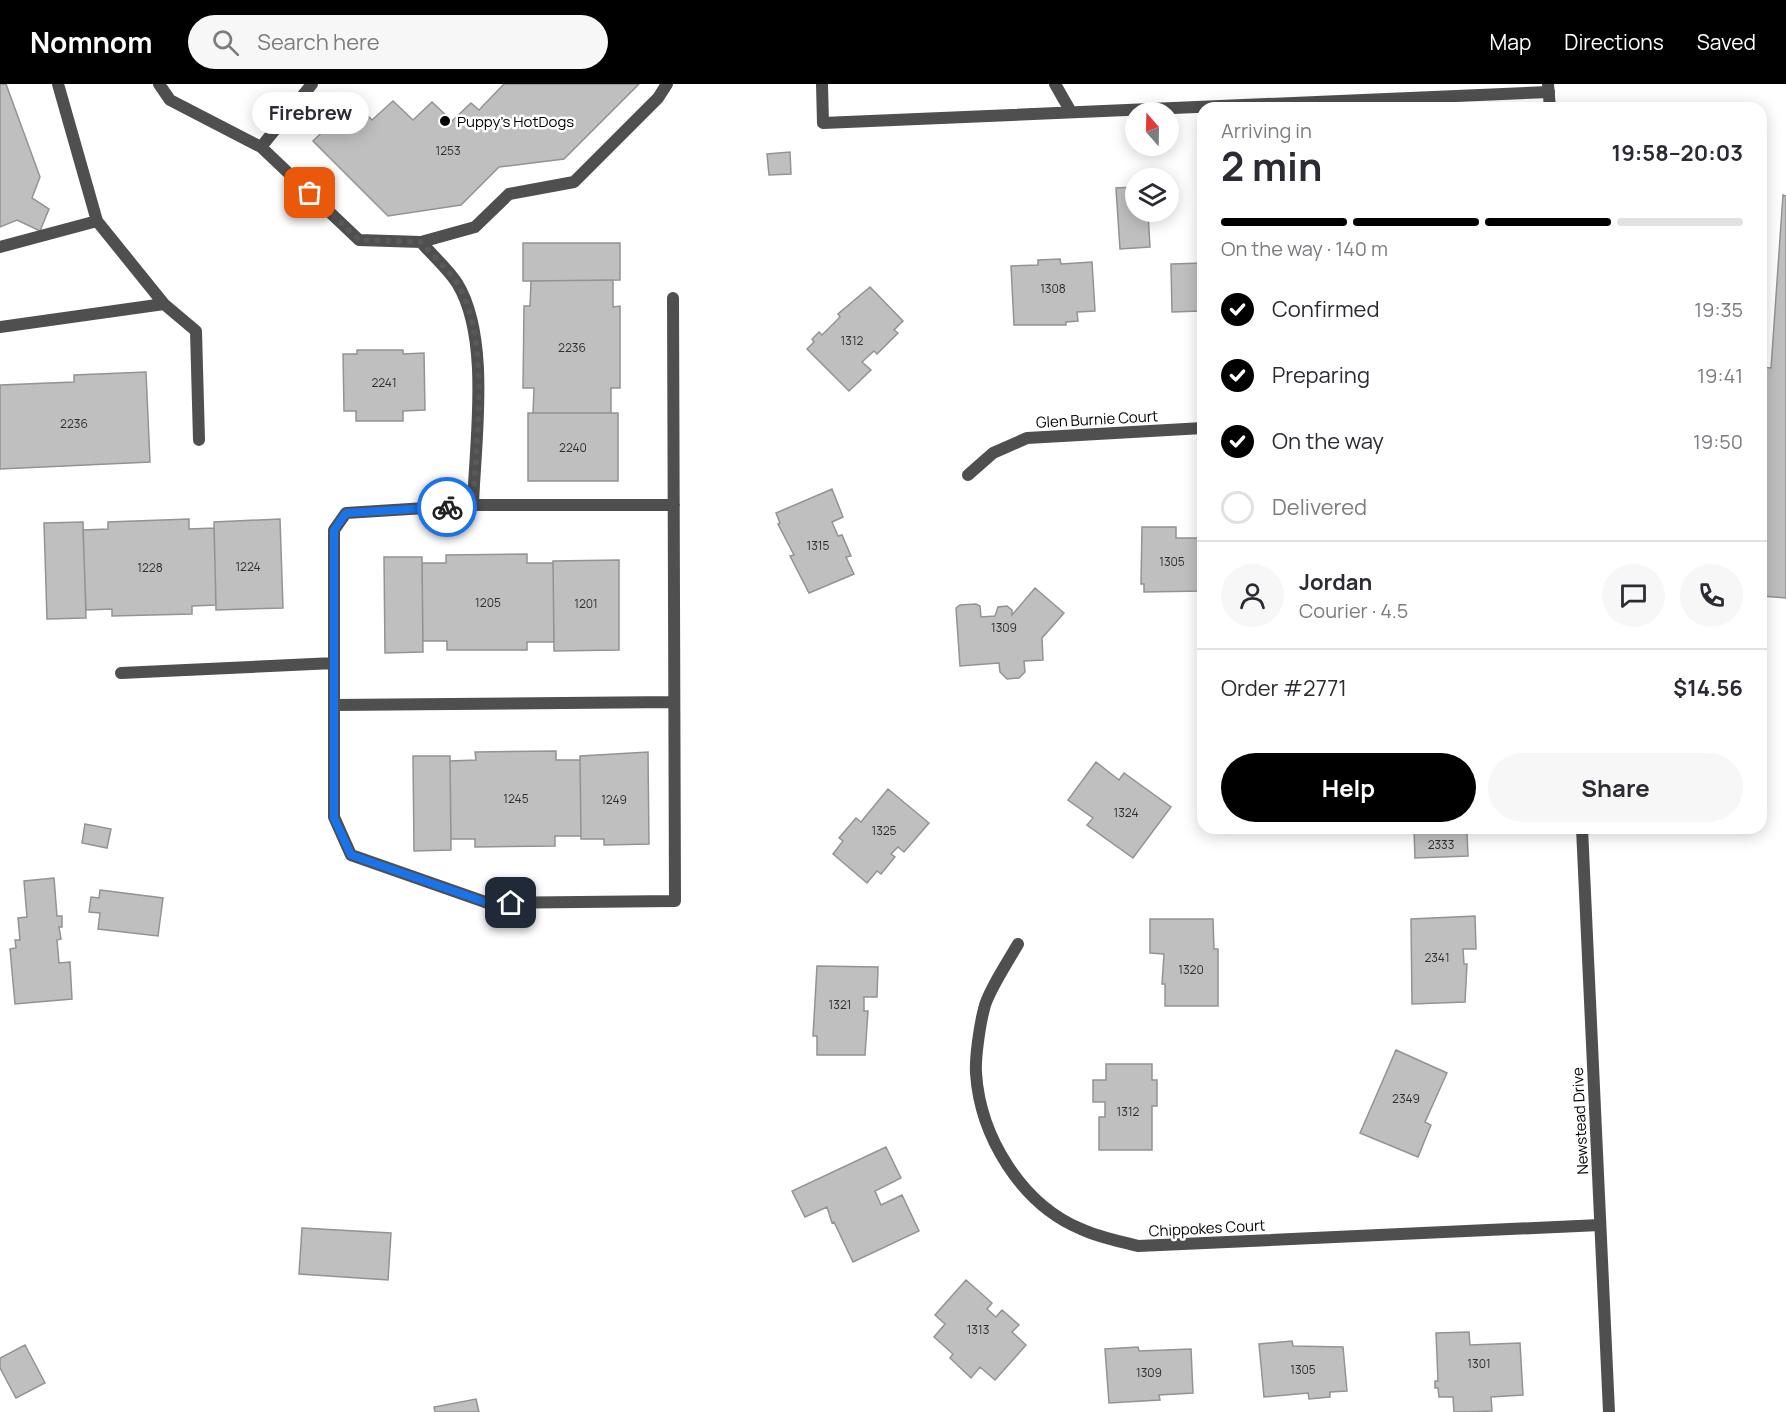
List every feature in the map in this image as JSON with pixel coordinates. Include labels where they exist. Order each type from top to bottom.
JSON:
[{"type":"street","points":[[58,84],[97,221],[164,304],[196,331],[199,440]]},
{"type":"street","points":[[159,84],[170,100],[261,147],[359,240],[421,242],[475,228],[509,194],[574,182],[658,98],[667,84]]},
{"type":"street","points":[[261,147],[312,84]]},
{"type":"street","points":[[822,84],[823,123],[1197,106]]},
{"type":"street","points":[[1055,84],[1071,112]]},
{"type":"street","points":[[1270,102],[1549,88]]},
{"type":"street","points":[[0,247],[97,221]]},
{"type":"street","points":[[421,242],[457,283],[473,320],[479,369],[473,505]]},
{"type":"street","points":[[673,297],[674,506],[674,702],[675,901],[488,903],[351,855],[334,818],[334,530],[346,513],[473,505],[674,506]]},
{"type":"street","points":[[0,327],[164,304]]},
{"type":"street","name":"Glen Burnie Court","points":[[968,475],[993,453],[1027,438],[1197,428]]},
{"type":"street","points":[[121,673],[334,663]]},
{"type":"street","points":[[334,705],[674,702]]},
{"type":"street","name":"Newstead Drive","points":[[1582,834],[1609,1412]]},
{"type":"street","name":"Chippokes Court","points":[[1018,944],[984,1007],[976,1070],[980,1098],[987,1126],[1003,1158],[1024,1187],[1050,1211],[1080,1229],[1138,1246],[1600,1225]]},
{"type":"building","points":[[0,84],[6,84],[40,177],[32,198],[49,209],[40,231],[17,220],[0,227]]},
{"type":"building","points":[[504,84],[639,84],[564,159],[499,167],[461,205],[388,216],[313,141],[354,101],[372,120],[393,101],[413,120],[432,102],[452,121],[471,103],[479,110]]},
{"type":"building","points":[[790,152],[791,174],[769,175],[767,154]]},
{"type":"building","points":[[1116,188],[1125,188],[1125,222],[1149,222],[1150,247],[1120,249]]},
{"type":"building","points":[[1783,195],[1786,196],[1786,598],[1767,596],[1767,368],[1771,368]]},
{"type":"building","points":[[523,243],[620,243],[620,280],[523,281]]},
{"type":"building","points":[[1060,259],[1061,264],[1092,262],[1095,311],[1077,312],[1078,321],[1066,322],[1066,325],[1014,325],[1011,266],[1038,265],[1038,260]]},
{"type":"building","points":[[1197,263],[1197,311],[1172,312],[1171,264]]},
{"type":"building","points":[[613,280],[613,307],[620,306],[620,388],[611,388],[611,413],[533,413],[534,388],[523,388],[524,306],[530,306],[531,281]]},
{"type":"building","points":[[870,287],[903,321],[894,330],[898,333],[877,354],[874,351],[862,362],[871,370],[849,391],[807,349],[819,332],[822,335],[840,317],[838,314]]},
{"type":"building","points":[[357,350],[403,350],[403,354],[424,353],[425,410],[403,411],[403,421],[356,421],[356,411],[344,411],[343,354],[357,354]]},
{"type":"building","points":[[146,372],[150,462],[0,469],[0,385],[74,382],[74,375]]},
{"type":"building","points":[[528,413],[618,413],[618,481],[528,481]]},
{"type":"building","points":[[832,489],[843,517],[832,522],[838,536],[842,535],[851,556],[846,557],[854,574],[809,593],[790,556],[794,555],[778,524],[780,523],[776,513]]},
{"type":"building","points":[[189,519],[189,529],[214,528],[216,605],[192,606],[192,614],[112,616],[112,609],[86,610],[83,530],[108,529],[108,522]]},
{"type":"building","points":[[280,519],[283,608],[216,610],[214,522]]},
{"type":"building","points":[[83,522],[86,618],[47,619],[44,523]]},
{"type":"building","points":[[1142,527],[1176,527],[1176,538],[1197,538],[1197,591],[1144,592],[1144,584],[1141,584]]},
{"type":"building","points":[[527,554],[527,563],[553,563],[554,642],[527,642],[527,650],[447,650],[447,641],[423,641],[422,563],[446,563],[446,555]]},
{"type":"building","points":[[384,557],[422,557],[423,652],[385,653]]},
{"type":"building","points":[[619,560],[619,650],[554,651],[553,561]]},
{"type":"building","points":[[1035,588],[1064,613],[1042,638],[1043,660],[1024,661],[1025,672],[1019,678],[1007,679],[1000,672],[999,663],[960,666],[956,608],[960,605],[976,604],[980,606],[981,617],[995,616],[998,607],[1007,606],[1012,610],[1012,615]]},
{"type":"building","points":[[556,751],[556,760],[580,760],[581,836],[555,836],[555,846],[475,847],[475,839],[451,839],[450,761],[476,760],[475,752]]},
{"type":"building","points":[[648,752],[649,844],[604,845],[604,839],[581,839],[580,756]]},
{"type":"building","points":[[413,756],[450,756],[451,850],[414,851]]},
{"type":"building","points":[[1096,762],[1119,780],[1124,773],[1171,807],[1133,858],[1087,825],[1093,818],[1068,800]]},
{"type":"building","points":[[888,789],[929,823],[904,852],[898,847],[891,854],[895,857],[881,874],[877,871],[867,883],[833,854],[843,841],[839,838],[856,818],[861,822]]},
{"type":"building","points":[[85,824],[111,829],[107,848],[82,843]]},
{"type":"building","points":[[1414,834],[1467,834],[1468,856],[1415,858]]},
{"type":"building","points":[[54,878],[57,916],[62,916],[62,927],[59,927],[61,939],[57,940],[59,963],[70,962],[72,999],[15,1004],[10,949],[16,948],[15,940],[20,940],[18,918],[27,917],[24,881]]},
{"type":"building","points":[[100,890],[163,898],[158,936],[98,929],[100,913],[89,912],[91,897],[99,898]]},
{"type":"building","points":[[1475,916],[1476,949],[1463,949],[1464,964],[1467,964],[1465,1002],[1412,1004],[1411,919]]},
{"type":"building","points":[[1150,919],[1213,919],[1214,949],[1218,949],[1218,1006],[1165,1006],[1165,984],[1162,984],[1164,954],[1150,953]]},
{"type":"building","points":[[817,966],[878,967],[877,997],[864,997],[864,1011],[868,1011],[865,1055],[817,1055],[817,1036],[813,1036]]},
{"type":"building","points":[[1396,1050],[1447,1073],[1425,1122],[1431,1125],[1418,1157],[1360,1133]]},
{"type":"building","points":[[1106,1064],[1152,1064],[1152,1080],[1157,1080],[1157,1106],[1152,1106],[1152,1150],[1099,1150],[1099,1117],[1105,1117],[1105,1102],[1093,1102],[1093,1080],[1106,1080]]},
{"type":"building","points":[[886,1147],[901,1178],[875,1191],[881,1205],[902,1195],[919,1231],[853,1262],[834,1222],[832,1223],[827,1207],[805,1217],[792,1191]]},
{"type":"building","points":[[302,1228],[391,1233],[388,1280],[299,1274]]},
{"type":"building","points":[[966,1280],[992,1303],[987,1309],[996,1317],[1002,1310],[1019,1325],[1012,1332],[1026,1345],[995,1380],[980,1367],[971,1378],[950,1358],[953,1354],[934,1337],[945,1324],[935,1315]]},
{"type":"building","points":[[1469,1332],[1470,1345],[1520,1343],[1523,1395],[1491,1397],[1492,1411],[1469,1412],[1454,1412],[1453,1397],[1439,1397],[1438,1388],[1435,1388],[1435,1381],[1438,1381],[1436,1333]]},
{"type":"building","points":[[1292,1341],[1293,1346],[1343,1347],[1347,1391],[1330,1392],[1330,1397],[1309,1399],[1308,1393],[1264,1397],[1259,1344]]},
{"type":"building","points":[[25,1345],[45,1383],[16,1398],[0,1368],[0,1358]]},
{"type":"building","points":[[1138,1347],[1139,1351],[1191,1349],[1193,1393],[1159,1395],[1160,1400],[1109,1403],[1105,1349]]},
{"type":"building","points":[[476,1399],[479,1412],[435,1412],[434,1407]]},
{"type":"way so far","points":[[310,193],[359,240],[421,242],[457,283],[473,320],[479,369],[473,505],[447,507]]},
{"type":"place","name":"Puppy's HotDogs","points":[[445,121]]},
{"type":"place","name":"Firebrew","points":[[310,193]]},
{"type":"route","points":[[447,507],[346,513],[334,530],[334,818],[351,855],[488,903],[511,903]]}]
